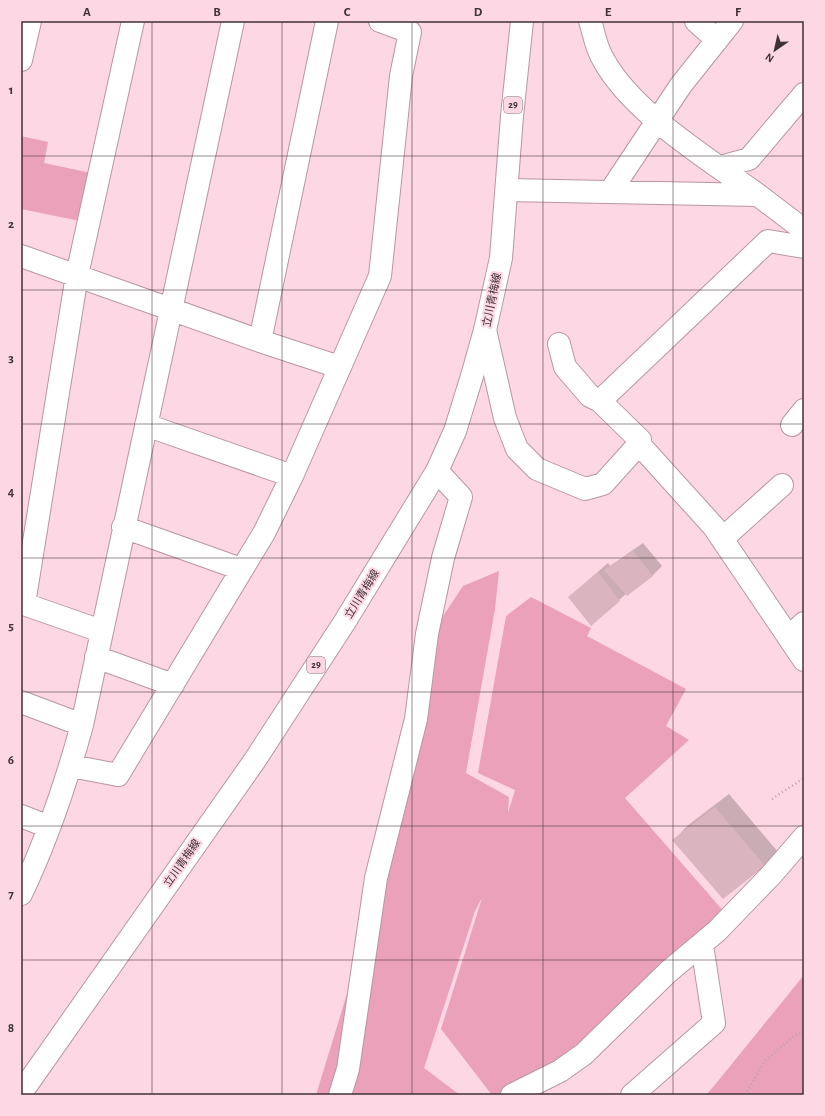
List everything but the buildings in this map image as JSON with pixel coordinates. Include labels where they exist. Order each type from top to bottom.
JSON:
[{"type":"street","points":[[21,60],[30,21]]},
{"type":"street","points":[[102,631],[22,603],[77,275],[133,21]]},
{"type":"street","points":[[21,894],[35,864],[49,827],[71,766],[82,725],[123,527],[233,21]]},
{"type":"street","points":[[260,341],[328,21]]},
{"type":"street","points":[[71,766],[118,775],[264,533],[292,476],[338,367],[380,276],[401,76],[410,32],[380,21]]},
{"type":"street","name":"立川青梅線","points":[[21,1093],[255,760],[352,610],[437,471],[455,431],[485,330],[501,258],[512,116],[522,21]]},
{"type":"street","points":[[590,21],[602,58],[626,90],[658,121],[804,230]]},
{"type":"street","points":[[696,21],[717,40]]},
{"type":"street","points":[[610,192],[681,84],[732,21]]},
{"type":"street","points":[[720,167],[749,160],[803,97]]},
{"type":"street","points":[[507,190],[758,195]]},
{"type":"street","points":[[600,401],[768,241],[804,247]]},
{"type":"street","points":[[21,256],[260,341],[338,367]]},
{"type":"street","points":[[485,330],[505,418],[517,449],[538,469],[586,489],[603,484],[639,444]]},
{"type":"street","points":[[559,344],[565,367],[590,396],[600,401],[640,440],[639,444],[688,497],[797,630],[804,660]]},
{"type":"street","points":[[146,425],[292,476]]},
{"type":"street","points":[[340,1095],[348,1069],[376,878],[416,719],[427,634],[443,558],[461,497],[437,471]]},
{"type":"street","points":[[722,539],[782,485]]},
{"type":"street","points":[[123,527],[241,569]]},
{"type":"street","points":[[96,657],[173,686]]},
{"type":"street","points":[[21,702],[82,725]]},
{"type":"street","points":[[21,816],[49,827]]},
{"type":"street","points":[[512,1095],[560,1071],[584,1054],[668,972],[702,944],[772,874],[804,837]]},
{"type":"street","points":[[632,1095],[714,1023],[702,944]]},
{"type":"path","points":[[772,799],[804,778]]},
{"type":"path","points":[[745,1095],[765,1061],[794,1036],[804,1030]]},
{"type":"shaded area","points":[[21,136],[48,142],[44,163],[91,173],[80,221],[21,209]]},
{"type":"shaded area","points":[[499,571],[495,609],[466,773],[509,797],[508,813],[515,790],[478,773],[506,616],[531,597],[591,628],[587,636],[686,689],[666,726],[689,740],[625,798],[725,913],[555,1067],[497,1095],[492,1095],[441,1029],[482,898],[475,911],[424,1068],[460,1095],[316,1095],[376,899],[433,631],[463,586]]},
{"type":"shaded area","points":[[804,975],[804,1095],[706,1095],[714,1086]]}]
